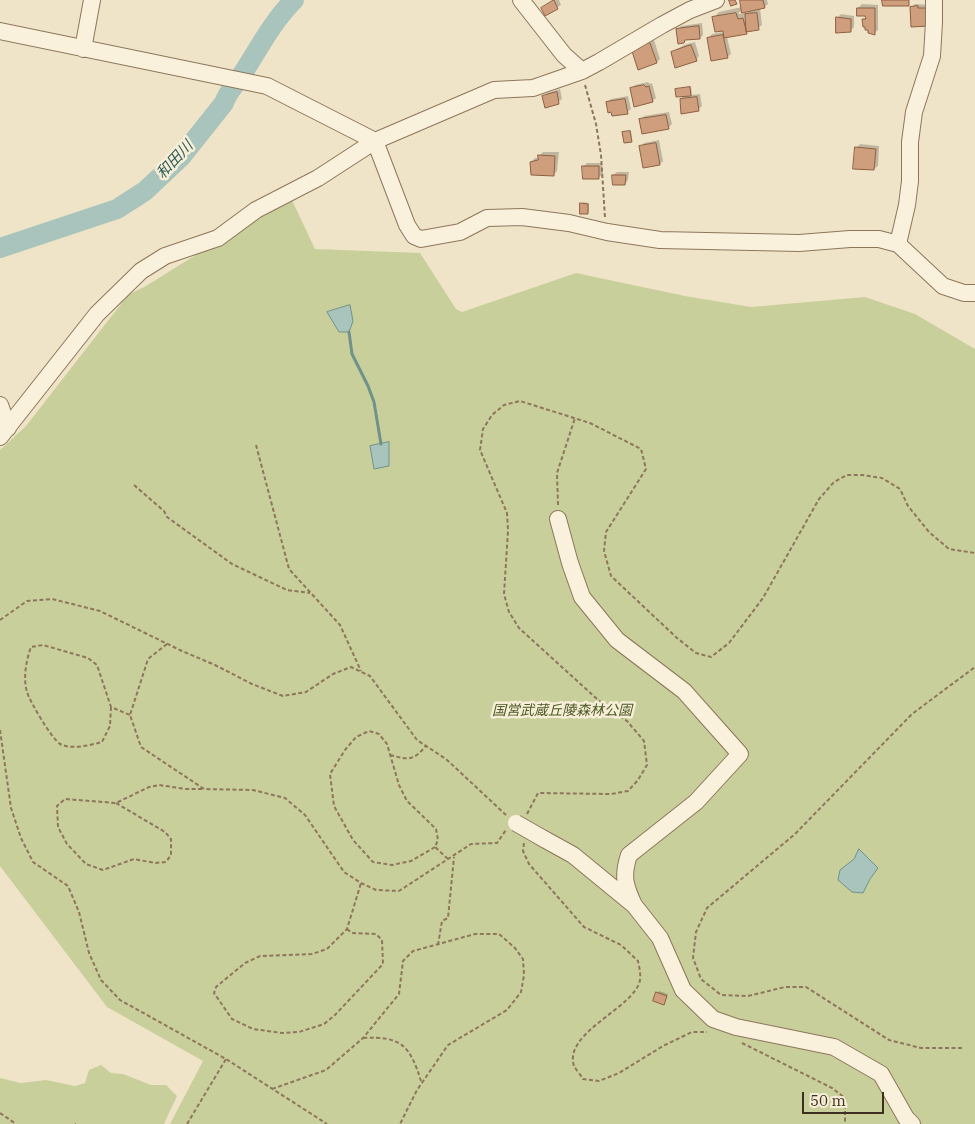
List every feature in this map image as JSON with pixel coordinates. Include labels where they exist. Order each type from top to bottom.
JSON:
[{"type":"street","points":[[83,49],[92,0]]},
{"type":"street","points":[[521,0],[564,55],[582,71]]},
{"type":"street","points":[[4,433],[98,314],[141,270],[165,256],[218,238],[256,210],[318,178],[375,141],[494,90],[533,88],[582,71],[662,24],[716,0]]},
{"type":"street","points":[[898,244],[907,205],[910,181],[910,142],[914,112],[932,56],[934,0]]},
{"type":"street","points":[[0,31],[267,86],[375,141],[407,225],[414,236],[421,239],[460,232],[487,218],[522,217],[569,223],[607,232],[660,240],[799,243],[879,239],[898,244],[943,286],[964,293],[975,293]]},
{"type":"street","points":[[0,405],[4,433]]},
{"type":"street","points":[[558,518],[582,598],[617,640],[684,691],[740,754],[696,802],[629,855],[625,868],[626,886],[634,906]]},
{"type":"street","points":[[518,819],[544,839],[573,855],[634,906],[660,938],[683,990],[713,1019],[736,1027],[834,1047],[881,1074],[906,1118],[912,1124]]},
{"type":"path","points":[[582,71],[596,124],[601,155],[607,232]]},
{"type":"path","points":[[116,803],[165,832],[171,839],[171,855],[166,862],[155,863],[134,859],[103,870],[86,864],[67,844],[58,827],[57,806],[65,799],[116,803],[149,787],[159,786],[186,789],[253,790],[285,798],[305,815],[344,872],[376,890],[400,891],[471,844],[497,843],[538,793],[611,794],[628,791],[638,780],[647,764],[644,741],[627,721],[597,699],[519,628],[509,612],[504,594],[508,531],[507,513],[480,450],[483,429],[492,415],[504,405],[520,400],[590,423],[641,449],[646,469],[606,532],[604,551],[611,576],[696,654],[711,656],[722,650],[734,636],[763,598],[820,499],[834,482],[847,475],[882,478],[900,489],[908,506],[929,532],[949,549],[975,553]]},
{"type":"path","points":[[558,518],[557,473],[575,418]]},
{"type":"path","points":[[256,445],[289,569],[340,625],[361,671]]},
{"type":"path","points":[[134,485],[164,511],[167,517],[232,564],[287,590],[311,594]]},
{"type":"path","points":[[0,620],[27,601],[52,599],[100,611],[252,684],[283,696],[306,692],[333,674],[351,667],[370,676],[417,740],[446,759],[518,819]]},
{"type":"path","points":[[168,644],[148,659],[130,715],[141,747],[204,789]]},
{"type":"path","points":[[111,707],[110,726],[102,742],[88,746],[60,744],[48,730],[27,692],[26,663],[31,647],[42,645],[88,658],[97,665],[111,707],[130,715]]},
{"type":"path","points":[[962,1048],[922,1048],[889,1040],[806,987],[785,987],[748,996],[721,995],[701,979],[693,958],[696,932],[707,908],[795,834],[912,714],[975,667]]},
{"type":"path","points":[[0,730],[11,808],[21,838],[33,862],[68,886],[79,912],[89,953],[101,980],[120,1000],[226,1059],[327,1124]]},
{"type":"path","points":[[369,731],[379,734],[387,744],[399,785],[407,801],[436,829],[438,840],[435,847],[411,861],[392,865],[373,862],[353,840],[334,806],[330,774],[345,750],[356,737],[369,731]]},
{"type":"path","points":[[390,755],[407,760],[416,757],[426,746]]},
{"type":"path","points":[[524,842],[523,851],[529,864],[584,927],[621,945],[638,960],[640,981],[629,998],[586,1033],[574,1052],[574,1066],[583,1079],[599,1081],[619,1073],[663,1046],[692,1032],[708,1032]]},
{"type":"path","points":[[435,847],[448,859]]},
{"type":"path","points":[[438,945],[442,921],[448,918],[454,855]]},
{"type":"path","points":[[347,929],[352,933],[376,934],[382,940],[383,964],[334,1016],[324,1024],[299,1032],[282,1033],[252,1029],[232,1019],[214,993],[216,987],[245,962],[260,956],[312,954],[327,949],[347,929],[361,883]]},
{"type":"path","points":[[272,1089],[326,1070],[363,1038],[400,994],[403,961],[413,951],[474,934],[499,934],[515,948],[523,959],[524,975],[520,992],[507,1010],[448,1045],[422,1082],[400,1124]]},
{"type":"path","points":[[363,1038],[382,1037],[402,1045],[410,1053],[422,1082]]},
{"type":"path","points":[[743,1043],[832,1088],[845,1098],[845,1124]]},
{"type":"path","points":[[187,1124],[226,1059]]},
{"type":"path","points":[[0,1113],[16,1124]]},
{"type":"green space","name":"国営武蔵丘陵森林公園","points":[[290,196],[315,249],[420,253],[456,309],[462,312],[576,273],[685,296],[751,307],[865,297],[915,314],[975,349],[975,1124],[170,1124],[203,1061],[107,1007],[0,866],[0,450],[26,426],[128,295],[146,286]]},
{"type":"green space","points":[[101,1065],[111,1073],[123,1074],[151,1085],[166,1085],[177,1096],[164,1124],[0,1124],[0,1078],[21,1083],[46,1080],[75,1086],[85,1083],[89,1070]]},
{"type":"water","points":[[350,305],[353,321],[349,332],[339,332],[327,312]]},
{"type":"water","points":[[389,442],[389,466],[374,469],[370,446]]},
{"type":"water","points":[[859,849],[878,868],[863,893],[852,892],[838,880],[840,870],[854,859]]},
{"type":"building","points":[[554,0],[558,9],[545,16],[541,8]]},
{"type":"building","points":[[729,0],[735,0],[737,4],[731,6]]},
{"type":"building","points":[[740,0],[763,0],[765,8],[742,13]]},
{"type":"building","points":[[882,0],[909,0],[909,6],[883,6]]},
{"type":"building","points":[[918,6],[918,8],[928,8],[929,26],[911,27],[910,7]]},
{"type":"building","points":[[857,8],[875,8],[875,35],[868,33],[868,30],[865,30],[865,27],[863,27],[862,19],[866,19],[865,16],[857,16]]},
{"type":"building","points":[[736,13],[738,19],[743,18],[747,34],[724,38],[723,31],[715,32],[712,17]]},
{"type":"building","points":[[757,13],[759,30],[746,32],[745,14]]},
{"type":"building","points":[[836,17],[851,19],[851,32],[836,33]]},
{"type":"building","points":[[699,26],[700,39],[685,40],[684,43],[678,44],[676,29]]},
{"type":"building","points":[[723,35],[728,58],[711,61],[707,38]]},
{"type":"building","points":[[650,43],[657,63],[638,70],[631,48]]},
{"type":"building","points":[[691,45],[697,61],[675,68],[671,52]]},
{"type":"building","points":[[644,85],[646,87],[649,86],[653,102],[634,107],[630,88]]},
{"type":"building","points":[[690,87],[691,96],[676,97],[675,89]]},
{"type":"building","points":[[557,92],[559,104],[545,108],[542,96]]},
{"type":"building","points":[[697,97],[699,111],[681,114],[680,99]]},
{"type":"building","points":[[625,99],[628,114],[612,116],[611,112],[608,113],[606,102]]},
{"type":"building","points":[[666,115],[669,129],[642,134],[639,119]]},
{"type":"building","points":[[630,131],[632,142],[624,143],[622,132]]},
{"type":"building","points":[[656,143],[660,165],[643,168],[639,146]]},
{"type":"building","points":[[855,147],[876,149],[874,170],[853,169]]},
{"type":"building","points":[[538,155],[555,156],[554,176],[531,175],[530,162],[538,160]]},
{"type":"building","points":[[582,166],[599,166],[599,179],[583,179]]},
{"type":"building","points":[[612,175],[626,175],[625,185],[613,185]]},
{"type":"building","points":[[580,203],[588,204],[588,214],[580,214]]},
{"type":"building","points":[[656,992],[667,996],[664,1005],[653,1001]]},
{"type":"waterway","name":"和田川","points":[[0,248],[117,209],[145,191],[181,157],[224,103],[273,26],[294,0]]},
{"type":"waterway","points":[[349,332],[352,354],[374,402],[381,444]]}]
